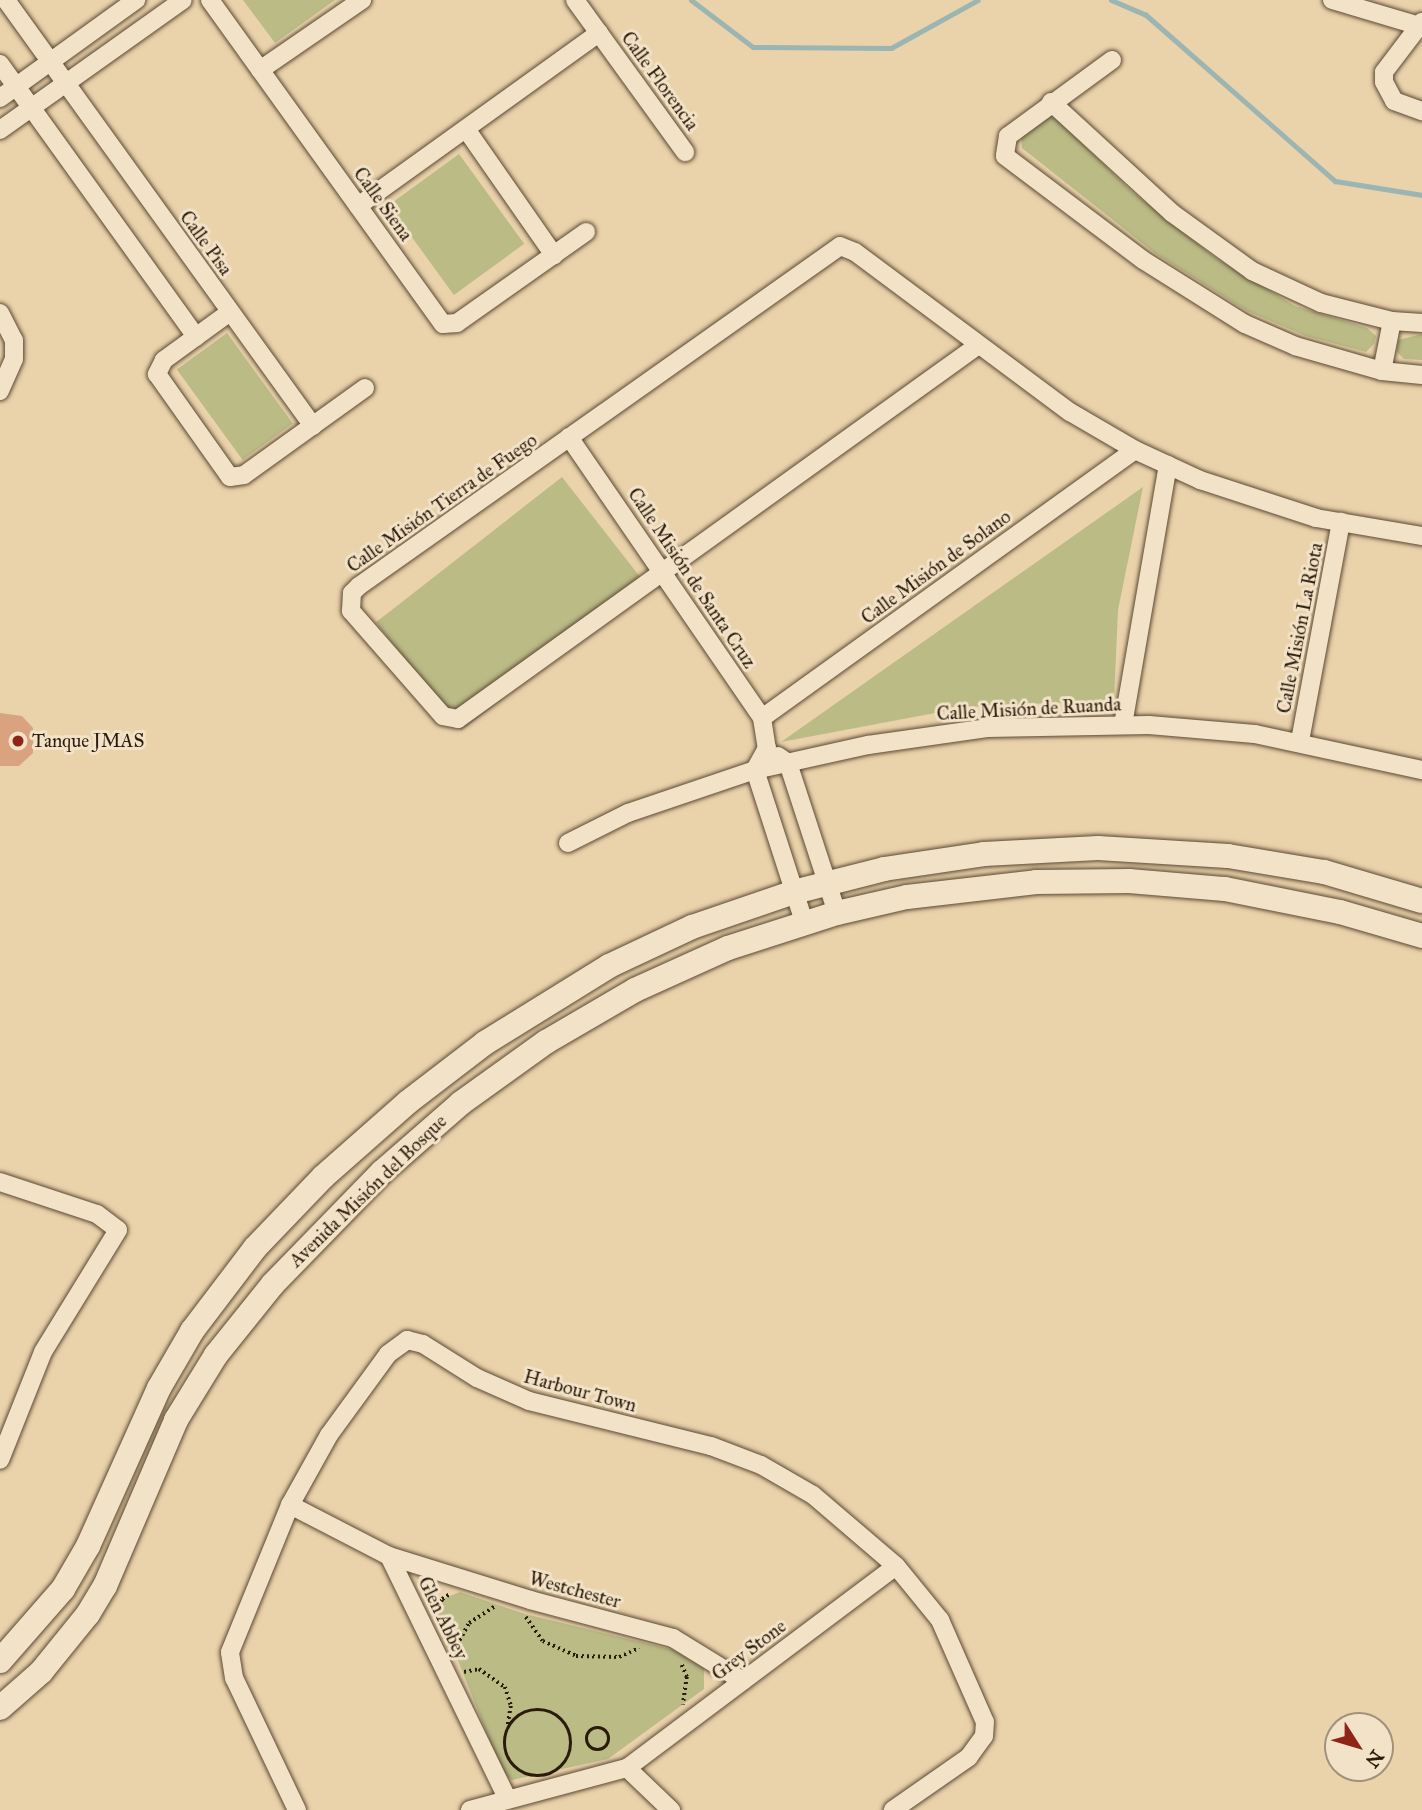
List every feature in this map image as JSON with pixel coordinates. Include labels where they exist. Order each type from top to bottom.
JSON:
[{"type":"main road","name":"Avenida Misión del Bosque","points":[[0,1661],[63,1589],[88,1546],[159,1388],[220,1292],[288,1211],[408,1102],[485,1043],[609,966],[692,928],[794,892],[827,882],[973,855],[1098,848],[1280,862],[1422,901]]},
{"type":"main road","name":"Avenida Misión del Bosque","points":[[0,1708],[41,1672],[88,1614],[104,1586],[176,1420],[216,1354],[273,1284],[382,1172],[504,1070],[596,1012],[678,970],[804,922],[837,913],[987,886],[1129,881],[1276,898],[1422,936]]},
{"type":"main road","points":[[382,1172],[408,1102]]},
{"type":"street","points":[[6,0],[65,84]]},
{"type":"street","points":[[0,98],[136,0]]},
{"type":"street","points":[[0,130],[183,0]]},
{"type":"street","name":"Calle Siena","points":[[210,0],[443,324],[450,326],[586,232]]},
{"type":"street","points":[[260,70],[362,0]]},
{"type":"street","name":"Calle Florencia","points":[[575,0],[685,152]]},
{"type":"street","points":[[1332,0],[1420,24],[1384,72],[1384,82],[1394,101],[1422,111]]},
{"type":"street","points":[[358,206],[599,33]]},
{"type":"street","points":[[1112,60],[1008,136],[1005,156],[1143,260],[1234,317],[1295,346],[1381,371],[1422,375]]},
{"type":"street","points":[[0,65],[196,337]]},
{"type":"street","name":"Calle Pisa","points":[[65,84],[313,426]]},
{"type":"street","points":[[1051,102],[1172,214],[1252,271],[1321,303],[1392,321],[1422,323]]},
{"type":"street","points":[[466,129],[554,254]]},
{"type":"street","name":"Calle Misión Tierra de Fuego","points":[[977,346],[458,719],[443,716],[351,611],[352,593],[359,586],[840,246],[855,252],[977,346],[1070,412],[1135,450],[1237,493],[1341,522],[1422,537]]},
{"type":"street","points":[[230,312],[164,360],[157,374],[230,477],[244,475],[365,388]]},
{"type":"street","points":[[0,313],[14,340],[14,359],[0,391]]},
{"type":"street","points":[[1381,371],[1392,321]]},
{"type":"street","name":"Calle Misión de Santa Cruz","points":[[569,438],[665,572],[762,718],[767,748]]},
{"type":"street","name":"Calle Misión de Solano","points":[[762,718],[1135,450]]},
{"type":"street","points":[[1122,724],[1168,465]]},
{"type":"street","name":"Calle Misión La Riota","points":[[1300,741],[1341,522]]},
{"type":"street","name":"Calle Misión de Ruanda","points":[[568,844],[628,813],[755,770],[868,745],[987,728],[1122,724],[1300,741],[1422,770]]},
{"type":"street","points":[[804,922],[755,770],[767,748],[788,763],[837,913]]},
{"type":"street","points":[[0,1182],[97,1214],[118,1230],[43,1352],[0,1461]]},
{"type":"street","name":"Harbour Town","points":[[297,1810],[234,1678],[230,1652],[290,1505],[360,1389],[388,1354],[407,1340],[423,1344],[477,1378],[528,1401],[711,1446],[761,1465],[813,1494],[896,1566],[940,1620],[985,1722],[984,1736],[969,1757],[893,1810]]},
{"type":"street","points":[[290,1505],[389,1556]]},
{"type":"street","name":"Westchester","points":[[389,1556],[527,1607],[673,1638],[743,1681]]},
{"type":"street","name":"Glen Abbey","points":[[389,1556],[456,1675],[508,1800]]},
{"type":"street","name":"Grey Stone","points":[[627,1768],[896,1566]]},
{"type":"street","points":[[470,1810],[627,1768],[671,1810]]},
{"type":"path","points":[[436,1618],[442,1599],[460,1592]]},
{"type":"path","points":[[454,1650],[469,1623],[499,1606],[489,1602]]},
{"type":"path","points":[[527,1607],[538,1618]]},
{"type":"path","points":[[527,1607],[530,1628],[543,1641],[576,1656],[619,1657],[646,1644],[631,1639]]},
{"type":"path","points":[[447,1638],[454,1650],[456,1675],[468,1684]]},
{"type":"path","points":[[680,1660],[687,1676],[683,1707]]},
{"type":"path","points":[[456,1675],[479,1669],[505,1687],[511,1706],[504,1743],[511,1763],[529,1776],[540,1777]]},
{"type":"path","points":[[672,1714],[691,1701]]},
{"type":"path","points":[[506,1732],[520,1714],[530,1710],[552,1712],[561,1718],[572,1738],[571,1749],[568,1760],[551,1774]]},
{"type":"path","points":[[601,1728],[609,1739],[606,1746],[596,1750],[587,1737],[601,1728]]},
{"type":"path","points":[[519,1781],[576,1768]]},
{"type":"green space","points":[[243,0],[335,0],[275,43]]},
{"type":"green space","points":[[1048,118],[1056,118],[1131,191],[1214,257],[1295,306],[1367,328],[1376,336],[1374,344],[1366,352],[1306,336],[1247,311],[1156,254],[1022,148],[1021,137]]},
{"type":"green space","points":[[459,154],[524,244],[454,295],[389,205]]},
{"type":"green space","points":[[227,333],[293,424],[243,460],[177,369]]},
{"type":"green space","points":[[1422,334],[1422,360],[1404,359],[1397,352],[1398,340]]},
{"type":"green space","points":[[562,477],[647,586],[461,731],[376,622]]},
{"type":"green space","points":[[1143,487],[1118,610],[1114,700],[967,707],[781,742]]},
{"type":"green space","points":[[460,1592],[525,1614],[674,1650],[704,1668],[704,1689],[608,1759],[512,1780],[502,1772],[454,1650],[436,1618],[442,1599]]},
{"type":"building","name":"Tanque JMAS","points":[[0,713],[22,716],[33,728],[33,753],[19,766],[0,766]]},
{"type":"waterway","points":[[691,0],[753,47],[891,48],[978,0]]},
{"type":"waterway","points":[[1111,0],[1146,15],[1335,181],[1422,195]]},
{"type":"place","name":"Tanque JMAS","points":[[18,741]]}]
